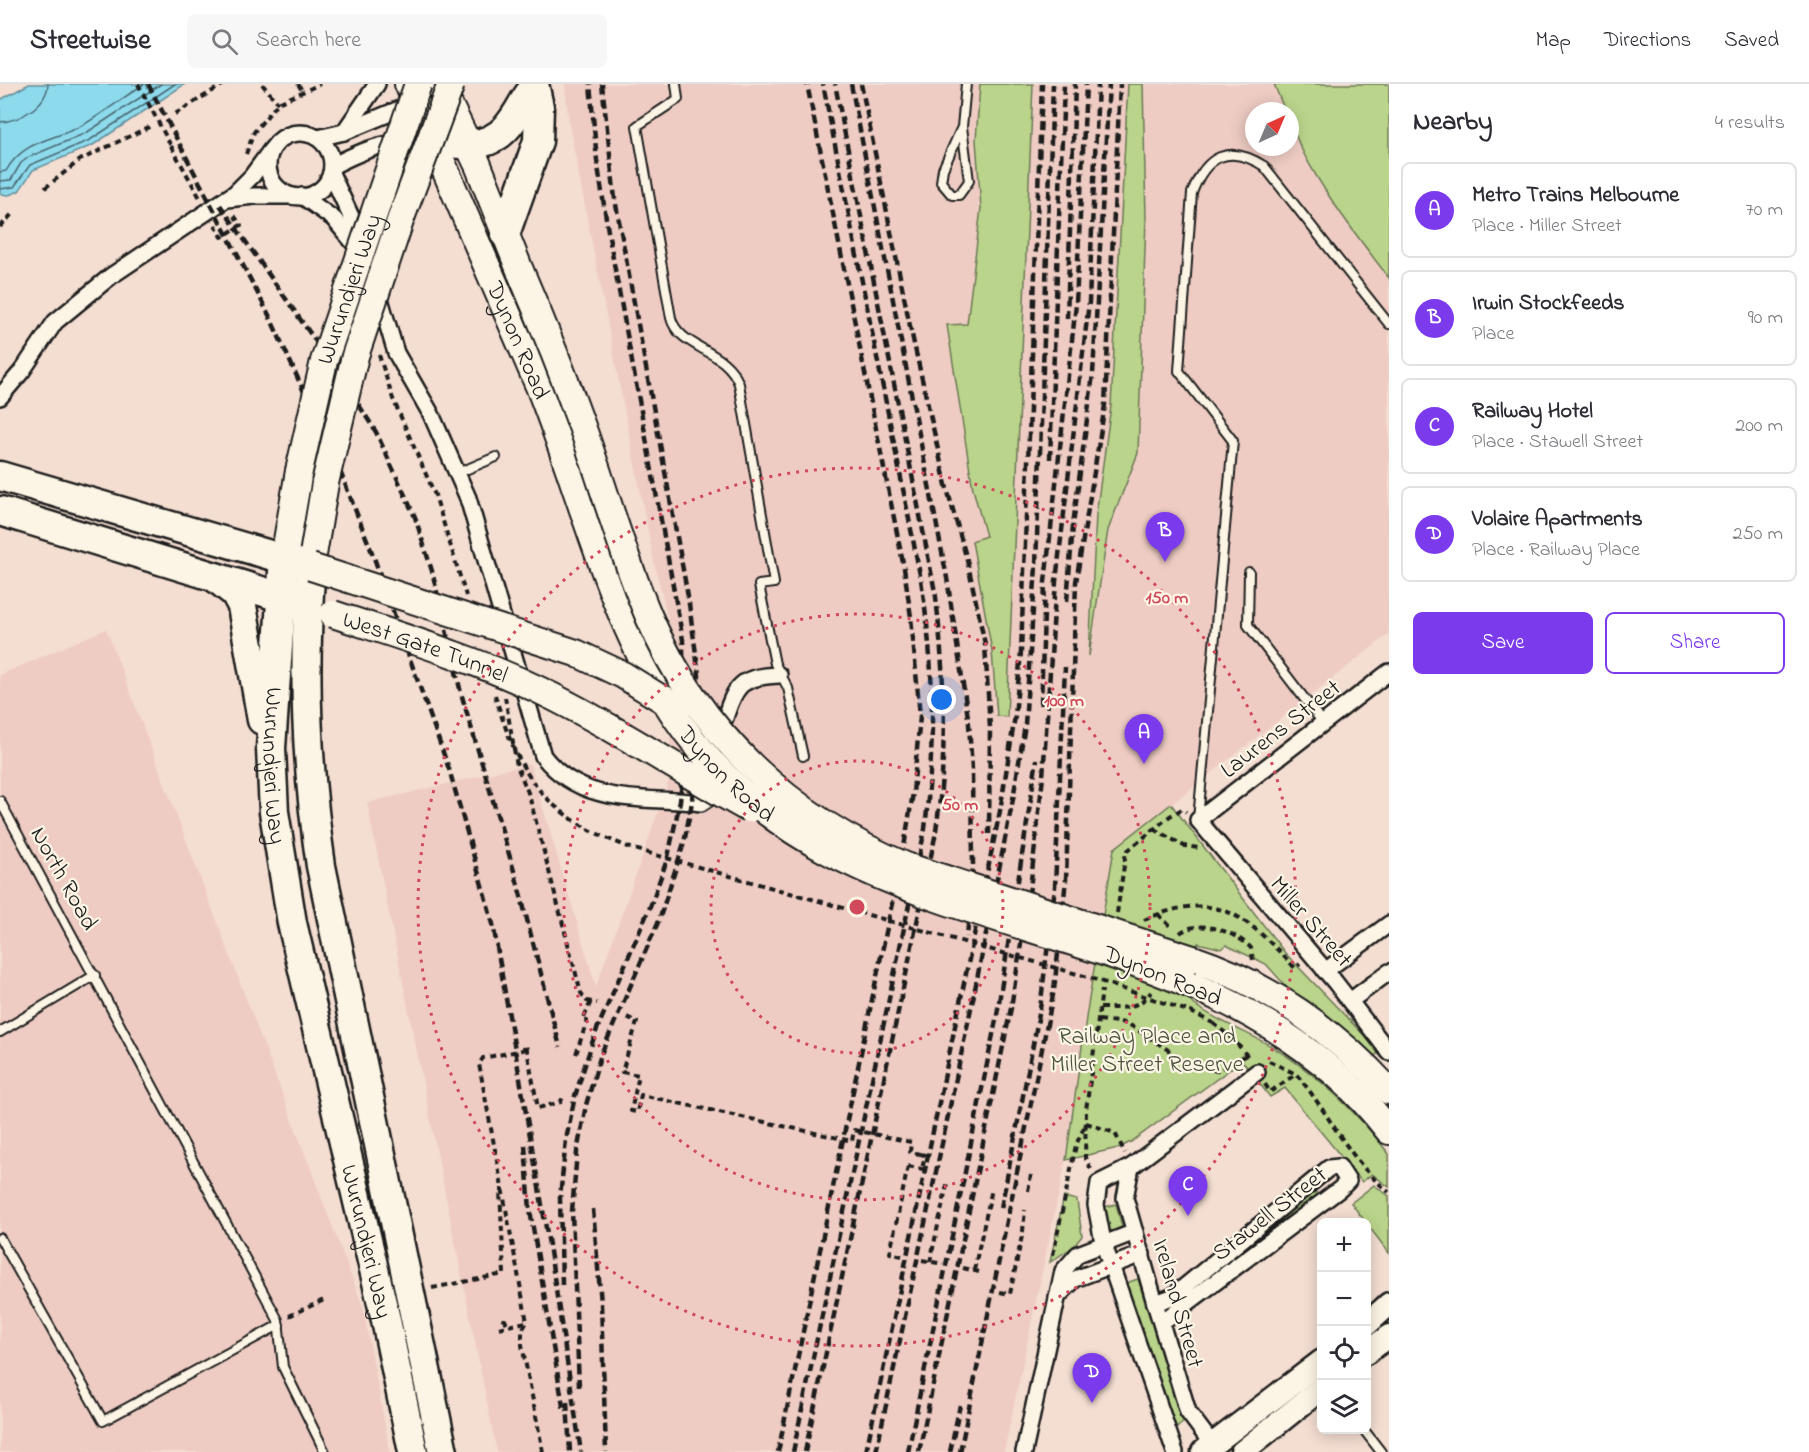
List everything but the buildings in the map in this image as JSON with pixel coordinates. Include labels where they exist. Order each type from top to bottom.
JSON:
[{"type":"highway","points":[[432,141],[468,146],[481,145],[499,136],[513,121],[521,102],[534,86]]},
{"type":"highway","points":[[505,234],[538,141],[540,107],[534,86]]},
{"type":"highway","name":"West Gate Tunnel","points":[[0,476],[311,567]]},
{"type":"highway","name":"West Gate Tunnel","points":[[0,511],[308,605]]},
{"type":"highway","name":"Wurundjeri Way","points":[[284,558],[271,771],[274,812],[292,923],[386,1320],[413,1452]]},
{"type":"highway","name":"Wurundjeri Way","points":[[311,567],[305,711],[310,786],[321,866],[442,1452]]},
{"type":"highway","points":[[203,572],[226,585],[242,606],[271,771]]},
{"type":"main road","name":"Dynon Road","points":[[449,87],[468,146],[564,376],[652,623],[703,712],[743,760],[801,808],[874,853],[906,866],[1193,959],[1255,986],[1296,1010],[1345,1047],[1389,1091]]},
{"type":"main road","points":[[414,90],[449,87]]},
{"type":"main road","name":"Wurundjeri Way","points":[[311,567],[325,483],[355,356],[401,218],[449,87]]},
{"type":"main road","name":"Dynon Road","points":[[414,90],[432,141],[558,435],[621,617],[664,699],[689,735],[721,770],[775,818],[821,848],[873,876],[933,898],[1092,947],[1191,985],[1246,1010],[1308,1051],[1360,1096],[1389,1131]]},
{"type":"main road","name":"Wurundjeri Way","points":[[284,558],[290,514],[324,361],[414,90]]},
{"type":"main road","name":"West Gate Tunnel","points":[[311,567],[554,645],[599,663],[664,699],[743,760]]},
{"type":"main road","name":"West Gate Tunnel","points":[[308,605],[493,669],[532,687],[598,720],[677,768],[821,848]]},
{"type":"street","points":[[344,132],[377,84]]},
{"type":"street","points":[[318,138],[344,132],[414,90]]},
{"type":"street","points":[[0,397],[22,371],[55,322],[111,276],[184,225],[227,199],[252,176],[271,150],[288,135],[304,133],[318,138],[329,151],[331,170],[361,238],[396,352],[431,414],[458,473],[472,514],[537,744],[553,769],[580,788],[610,796],[701,802],[713,795]]},
{"type":"street","points":[[227,199],[254,196],[300,196],[323,187],[331,170],[376,145],[402,140],[432,141]]},
{"type":"street","points":[[271,150],[268,165],[272,180],[282,191],[300,196],[341,226],[370,268]]},
{"type":"street","name":"Laurens Street","points":[[1198,820],[1389,672]]},
{"type":"street","points":[[725,718],[739,685],[756,676],[779,675]]},
{"type":"street","name":"Miller Street","points":[[1198,820],[1350,1001],[1389,1052]]},
{"type":"street","points":[[1325,971],[1387,931]]},
{"type":"street","points":[[1350,1001],[1389,972]]},
{"type":"street","points":[[1099,1183],[1131,1167],[1257,1072]]},
{"type":"street","name":"Ireland Street","points":[[1131,1167],[1125,1198],[1188,1412],[1207,1448]]},
{"type":"street","name":"Stawell Street","points":[[1155,1303],[1172,1297],[1329,1168],[1339,1167],[1346,1174],[1348,1180],[1340,1189],[1162,1322]]},
{"type":"street","name":"Ireland Street","points":[[1099,1183],[1096,1205],[1103,1242],[1175,1452]]},
{"type":"street","points":[[1024,1452],[1057,1297],[1067,1264],[1078,1254],[1103,1242],[1135,1232]]},
{"type":"street","points":[[1057,1297],[1075,1279],[1142,1254]]},
{"type":"street","points":[[1371,1320],[1389,1304]]},
{"type":"street","points":[[1207,1448],[1317,1368]]},
{"type":"street","points":[[1242,1452],[1317,1393]]},
{"type":"lane","points":[[676,84],[678,99],[637,126],[673,325],[684,337],[718,356],[731,368],[739,384],[774,583],[759,585],[779,675],[788,688],[803,756]]},
{"type":"lane","points":[[962,127],[941,182],[951,195],[959,195],[969,182],[962,127],[966,84]]},
{"type":"lane","points":[[1198,820],[1233,441],[1179,371],[1190,202],[1197,178],[1209,164],[1226,155],[1245,154],[1264,166],[1389,324]]},
{"type":"lane","points":[[458,473],[496,457]]},
{"type":"lane","points":[[1249,572],[1248,625],[1323,723]]},
{"type":"lane","name":"North Road","points":[[0,801],[95,975],[278,1323]]},
{"type":"lane","points":[[0,1032],[95,975]]},
{"type":"lane","points":[[0,1238],[103,1421],[278,1323],[283,1367],[325,1452]]},
{"type":"lane","points":[[1367,1434],[1381,1452]]},
{"type":"path","points":[[138,84],[171,146]]},
{"type":"path","points":[[175,114],[224,84]]},
{"type":"path","points":[[262,84],[278,104]]},
{"type":"path","points":[[298,84],[303,93]]},
{"type":"path","points":[[45,188],[80,160],[153,125]]},
{"type":"path","points":[[0,227],[14,212]]},
{"type":"path","points":[[504,694],[517,766],[529,795],[581,993],[585,999],[597,1003]]},
{"type":"path","points":[[1116,916],[1126,852],[1182,809]]},
{"type":"path","points":[[1154,829],[1184,846],[1200,848],[1215,842]]},
{"type":"path","points":[[1263,964],[1252,960],[1251,948],[1232,934],[1193,927],[1177,936],[1158,914],[1183,906],[1199,906],[1226,912],[1251,924],[1295,968],[1311,956]]},
{"type":"path","points":[[1103,983],[1191,1012],[1213,1023],[1246,1053],[1257,1072]]},
{"type":"path","points":[[1099,1183],[1085,1158],[1086,1123],[1102,990]]},
{"type":"path","points":[[1100,1008],[1131,1007],[1143,1001],[1151,993]]},
{"type":"path","points":[[576,1054],[587,1021],[583,1020],[591,1001]]},
{"type":"path","points":[[627,1017],[637,1022],[622,1072],[639,1075],[631,1111],[637,1112],[641,1095],[852,1141],[854,1130],[912,1142],[909,1152],[925,1155],[925,1169],[908,1166],[890,1253],[902,1256]]},
{"type":"path","points":[[1099,1020],[1131,1025],[1185,1061],[1217,1071],[1246,1053]]},
{"type":"path","points":[[543,1452],[522,1346],[522,1330],[526,1322],[479,1064],[483,1058],[523,1050],[526,1045],[538,1108],[561,1102],[563,1096]]},
{"type":"path","points":[[1270,1092],[1296,1074],[1342,1141],[1369,1175],[1389,1192]]},
{"type":"path","points":[[1086,1123],[1115,1133],[1131,1167]]},
{"type":"path","points":[[1028,1191],[1031,1175]]},
{"type":"path","points":[[930,1262],[948,1180]]},
{"type":"path","points":[[974,1270],[992,1189]]},
{"type":"path","points":[[428,1288],[504,1274],[501,1190]]},
{"type":"path","points":[[1000,1292],[1010,1294],[1025,1210]]},
{"type":"path","points":[[922,1260],[943,1264]]},
{"type":"path","points":[[963,1268],[983,1273]]},
{"type":"path","points":[[278,1323],[324,1300]]},
{"type":"path","points":[[499,1328],[503,1327],[502,1320],[505,1320],[508,1326],[526,1322]]},
{"type":"shaded area","points":[[565,84],[1274,84],[1281,102],[1245,102],[1245,156],[1299,156],[1299,140],[1317,177],[1389,279],[1389,634],[1114,849],[1087,1011],[1067,1154],[1004,1452],[497,1452],[367,803],[530,764],[596,987],[669,781],[673,639],[654,562],[569,124]]},
{"type":"shaded area","points":[[106,629],[363,1307],[390,1452],[0,1452],[0,675]]},
{"type":"green space","points":[[980,84],[1033,84],[1007,717],[997,716],[992,651],[972,541],[986,536],[973,489],[947,325],[967,324],[981,208],[976,140]]},
{"type":"green space","points":[[1128,84],[1143,84],[1146,219],[1138,453],[1108,530],[1089,656],[1096,515],[1111,406]]},
{"type":"green space","points":[[1274,84],[1389,84],[1389,278],[1346,221],[1314,173],[1302,150],[1299,143],[1299,102],[1281,102]]},
{"type":"green space","name":"Railway Place and Miller Street Reserve","points":[[1171,804],[1285,953],[1380,1052],[1374,1056],[1291,992],[1266,964],[1226,945],[1222,949],[1198,943],[1191,1002],[1288,1057],[1335,1094],[1389,1154],[1389,1187],[1372,1174],[1362,1182],[1285,1088],[1270,1097],[1243,1062],[1131,1142],[1118,1148],[1066,1160],[1087,1011],[1114,849]]},
{"type":"green space","points":[[1374,1185],[1389,1196],[1389,1253],[1371,1229],[1371,1218],[1362,1218],[1351,1203]]},
{"type":"green space","points":[[1312,1192],[1317,1193],[1316,1196],[1204,1283],[1199,1280]]},
{"type":"green space","points":[[1064,1197],[1077,1200],[1082,1236],[1074,1246],[1050,1262]]},
{"type":"green space","points":[[1116,1204],[1122,1227],[1106,1233],[1101,1208]]},
{"type":"green space","points":[[1138,1279],[1184,1422],[1176,1428],[1123,1284]]},
{"type":"water","points":[[29,84],[185,84],[93,145],[33,170],[19,191],[9,195],[0,194],[0,100]]},
{"type":"railway","points":[[148,84],[269,315],[340,471],[373,555],[449,769],[493,924],[549,1245],[581,1452]]},
{"type":"railway","points":[[562,1285],[560,1198],[566,1140],[575,1096],[595,1034],[650,907],[668,857],[680,801],[684,759],[683,640],[608,231],[597,160],[590,84]]},
{"type":"railway","points":[[579,1387],[572,1211],[577,1152],[586,1105],[601,1054],[659,920],[684,843],[692,802],[699,675],[688,597],[615,199],[602,84]]},
{"type":"railway","points":[[778,1452],[905,841],[913,793],[920,716],[904,568],[807,84]]},
{"type":"railway","points":[[793,1452],[925,829],[932,734],[929,644],[921,580],[823,84]]},
{"type":"railway","points":[[805,1452],[935,837],[942,776],[944,717],[936,597],[835,84]]},
{"type":"railway","points":[[851,84],[947,578],[969,724],[973,866],[967,937]]},
{"type":"railway","points":[[861,84],[910,326],[985,644],[990,728],[989,834]]},
{"type":"railway","points":[[866,1452],[1000,811],[1015,716],[1021,652],[1042,84]]},
{"type":"railway","points":[[876,1452],[973,999],[1013,799],[1025,725],[1036,566],[1053,84]]},
{"type":"railway","points":[[1050,459],[1064,84]]},
{"type":"railway","points":[[1067,318],[1075,84]]},
{"type":"railway","points":[[1041,705],[1045,582],[1076,304],[1086,84]]},
{"type":"railway","points":[[919,1452],[1011,1008],[1031,880],[1043,777],[1056,581],[1089,302],[1098,84]]},
{"type":"railway","points":[[1067,601],[1073,525],[1093,374],[1109,84]]},
{"type":"railway","points":[[960,1452],[1054,990],[1066,880],[1076,582],[1105,405],[1120,84]]},
{"type":"railway","points":[[220,205],[345,383],[376,432],[415,517],[432,571],[461,693],[517,881],[560,1047]]},
{"type":"railway","points":[[1001,1208],[1040,1009],[1055,887],[1065,667]]},
{"type":"railway","points":[[908,1452],[997,1015],[1037,759]]},
{"type":"railway","points":[[525,1145],[530,1210],[564,1412]]},
{"type":"railway","points":[[593,1209],[601,1303],[606,1452]]},
{"type":"railway","points":[[567,1402],[570,1452]]},
{"type":"railway","points":[[950,1452],[960,1405]]},
{"type":"place","name":"Irwin Stockfeeds","points":[[1165,562]]},
{"type":"place","name":"Metro Trains Melbourne","points":[[1144,764]]},
{"type":"place","name":"Railway Hotel","points":[[1188,1216]]},
{"type":"place","name":"Volaire Apartments","points":[[1092,1403]]}]
